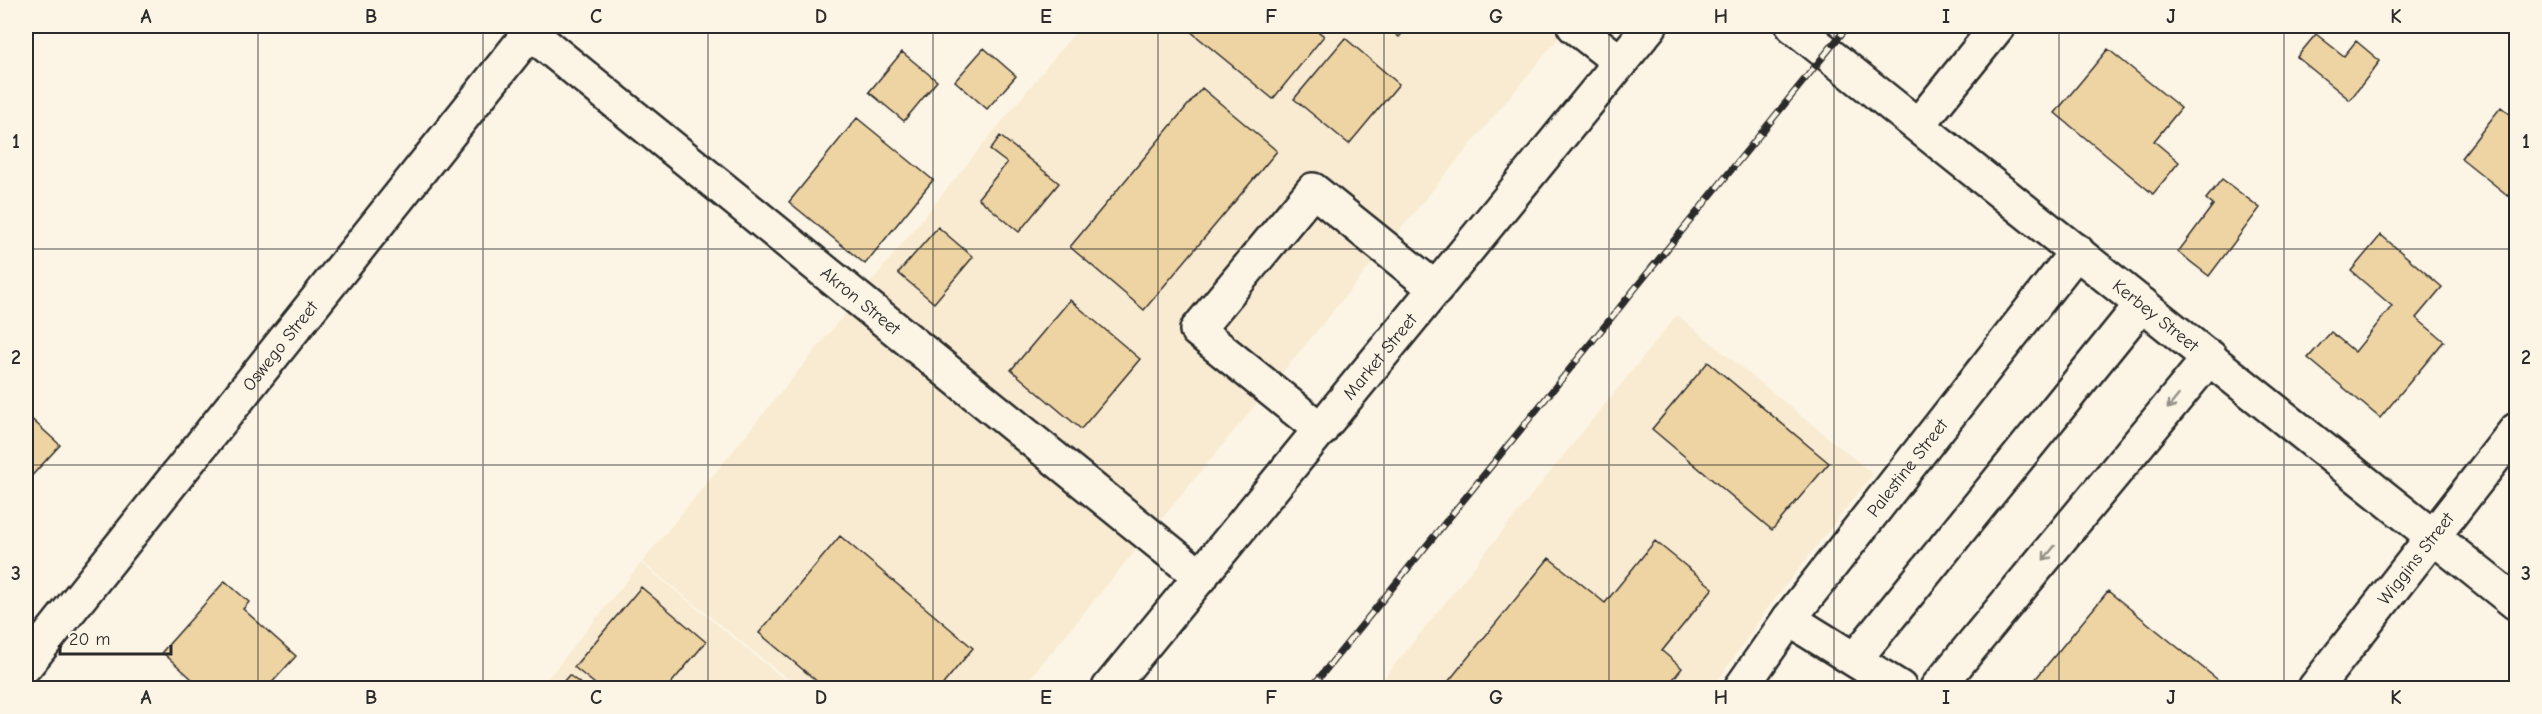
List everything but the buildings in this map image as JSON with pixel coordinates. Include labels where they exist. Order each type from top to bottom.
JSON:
[{"type":"street","points":[[1574,26],[1620,62]]},
{"type":"street","name":"Market Street","points":[[1109,688],[1650,26]]},
{"type":"street","name":"Kerbey Street","points":[[1793,26],[1919,123],[2517,603]]},
{"type":"street","points":[[1919,123],[1998,26]]},
{"type":"street","name":"Akron Street","points":[[529,28],[1201,577]]},
{"type":"street","name":"Oswego Street","points":[[26,665],[529,28]]},
{"type":"street","points":[[1321,430],[1197,330],[1313,190],[1436,289]]},
{"type":"street","name":"Palestine Street","points":[[1741,688],[1789,619],[2077,251]]},
{"type":"street","points":[[1855,659],[2142,304]]},
{"type":"street","points":[[1937,688],[2210,357]]},
{"type":"street","name":"Wiggins Street","points":[[2315,688],[2432,535],[2517,430]]},
{"type":"street","points":[[1789,619],[1900,688]]},
{"type":"shaded area","points":[[1080,26],[1548,26],[1560,36],[1022,688],[799,688],[642,562]]},
{"type":"shaded area","points":[[1677,315],[1873,474],[1767,609],[1713,688],[1376,688]]},
{"type":"shaded area","points":[[641,563],[795,688],[540,688]]},
{"type":"railway","points":[[1311,688],[1848,26]]}]
